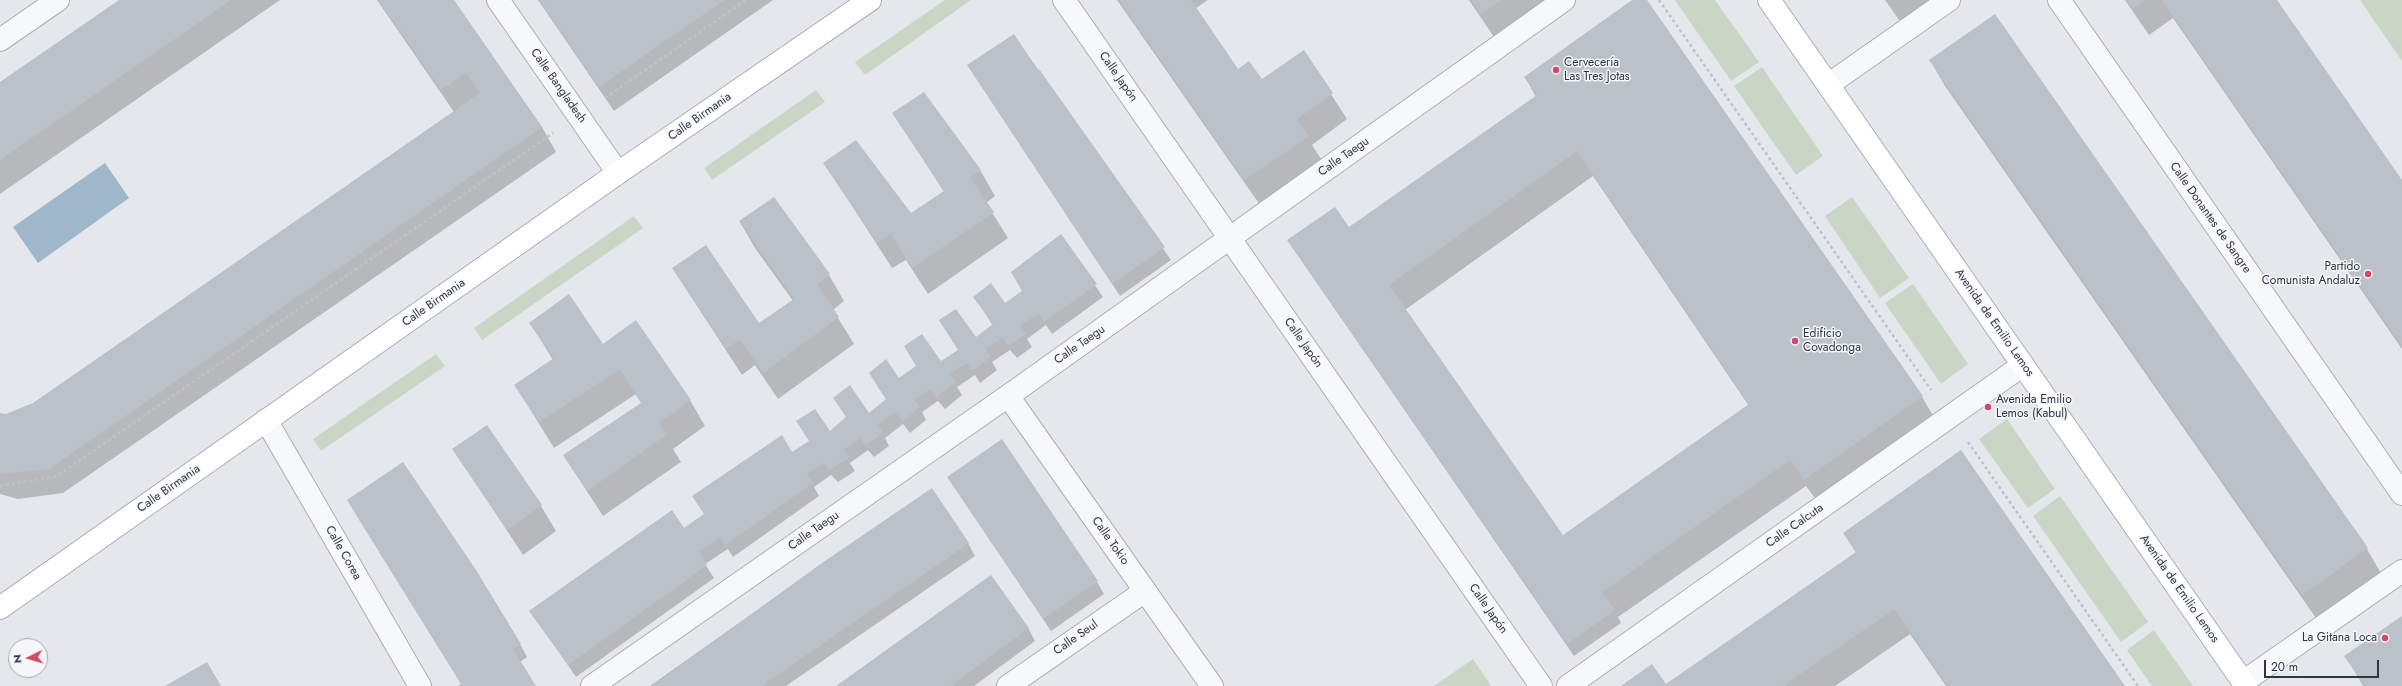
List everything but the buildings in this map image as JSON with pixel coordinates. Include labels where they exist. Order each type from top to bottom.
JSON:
[{"type":"street","points":[[0,40],[58,0]]},
{"type":"street","name":"Calle Bangladesh","points":[[498,0],[618,173]]},
{"type":"street","name":"Calle Birmania","points":[[0,608],[618,173],[870,0]]},
{"type":"street","name":"Calle Japón","points":[[1064,0],[1541,686]]},
{"type":"street","name":"Calle Taegu","points":[[592,686],[1008,396],[1564,0]]},
{"type":"street","name":"Avenida de Emilio Lemos","points":[[1770,0],[2244,684]]},
{"type":"street","points":[[1828,85],[1950,0]]},
{"type":"street","name":"Calle Donantes de Sangre","points":[[2059,0],[2402,494]]},
{"type":"street","name":"Calle Calcuta","points":[[1568,686],[2023,365]]},
{"type":"street","name":"Calle Tokio","points":[[1008,396],[1212,686]]},
{"type":"street","name":"Calle Corea","points":[[266,420],[420,686]]},
{"type":"street","points":[[2244,684],[2402,571]]},
{"type":"street","name":"Calle Seul","points":[[1008,686],[1145,591]]},
{"type":"path","points":[[0,486],[57,476],[746,0]]},
{"type":"path","points":[[1659,0],[2138,686]]},
{"type":"green space","points":[[945,0],[971,0],[865,75],[855,62]]},
{"type":"green space","points":[[1675,0],[1715,0],[1759,62],[1731,81]]},
{"type":"green space","points":[[2360,0],[2402,0],[2402,61]]},
{"type":"green space","points":[[1762,67],[1823,156],[1796,175],[1734,86]]},
{"type":"green space","points":[[816,90],[825,102],[712,180],[704,168]]},
{"type":"green space","points":[[1852,197],[1909,278],[1880,298],[1825,216]]},
{"type":"green space","points":[[634,216],[643,228],[482,340],[474,328]]},
{"type":"green space","points":[[1913,284],[1968,364],[1941,384],[1885,303]]},
{"type":"green space","points":[[436,354],[445,366],[321,451],[313,439]]},
{"type":"green space","points":[[2007,419],[2055,489],[2028,508],[1979,439]]},
{"type":"green space","points":[[2060,496],[2148,622],[2121,642],[2033,516]]},
{"type":"green space","points":[[2154,630],[2193,686],[2152,686],[2127,650]]},
{"type":"green space","points":[[1473,659],[1491,686],[1434,686]]},
{"type":"water","points":[[105,163],[129,198],[38,263],[13,227]]},
{"type":"place","name":"Cervecería Las Tres Jotas","points":[[1556,70]]},
{"type":"place","name":"Partido Comunista Andaluz","points":[[2368,274]]},
{"type":"place","name":"Edificio Covadonga","points":[[1795,341]]},
{"type":"place","name":"Avenida Emilio Lemos (Kabul)","points":[[1988,407]]},
{"type":"place","name":"La Gitana Loca","points":[[2385,638]]}]
